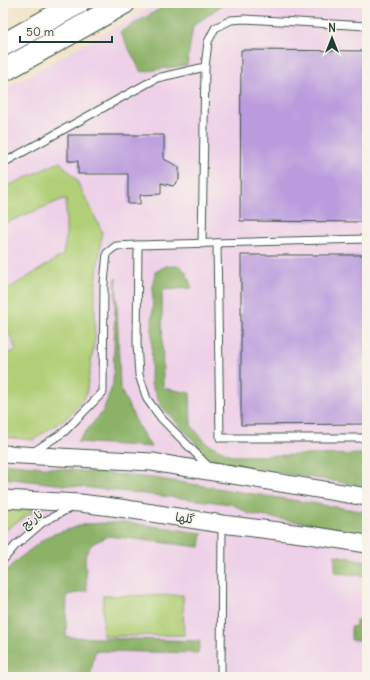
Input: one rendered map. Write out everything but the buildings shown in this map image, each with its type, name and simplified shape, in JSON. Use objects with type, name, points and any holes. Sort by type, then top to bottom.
[{"type":"main road","points":[[3,45],[78,3]]},
{"type":"main road","points":[[3,71],[124,3]]},
{"type":"street","points":[[3,454],[152,462],[367,497]]},
{"type":"street","name":"گلها","points":[[3,499],[80,503],[367,544]]},
{"type":"lane","points":[[202,244],[205,67],[208,42],[215,28],[231,20],[244,19],[367,26]]},
{"type":"lane","points":[[3,163],[157,78],[205,67]]},
{"type":"lane","points":[[27,456],[64,432],[103,392],[104,283],[107,253],[116,246],[367,238]]},
{"type":"lane","points":[[217,243],[220,438],[367,438]]},
{"type":"lane","points":[[138,245],[137,344],[140,375],[147,398],[161,418],[213,472]]},
{"type":"lane","name":"نارنج","points":[[3,560],[15,546],[43,522],[80,503]]},
{"type":"lane","points":[[221,677],[222,524]]},
{"type":"shaded area","points":[[158,3],[367,3],[367,677],[3,677],[3,90]]},
{"type":"green space","points":[[170,3],[248,3],[222,5],[193,26],[187,65],[141,72],[120,32]]},
{"type":"green space","points":[[60,162],[76,179],[102,231],[95,292],[95,338],[86,395],[69,416],[33,440],[3,437],[3,356],[16,350],[3,319],[3,289],[13,286],[63,255],[66,238],[66,198],[3,224],[3,188]]},
{"type":"green space","points":[[166,266],[180,266],[186,272],[192,288],[162,290],[163,388],[190,393],[191,425],[206,443],[233,456],[367,454],[367,486],[239,467],[205,457],[195,442],[162,407],[151,384],[153,282],[155,272]]},
{"type":"green space","points":[[116,278],[120,388],[139,427],[151,447],[77,442],[103,411],[113,384]]},
{"type":"green space","points":[[3,463],[154,478],[367,512],[367,535],[330,527],[249,514],[232,504],[3,478]]},
{"type":"green space","points":[[3,509],[37,509],[3,532]]},
{"type":"green space","points":[[124,522],[202,533],[200,547],[108,536],[92,544],[85,555],[87,591],[67,595],[66,637],[200,641],[198,653],[95,651],[90,677],[3,677],[3,574],[17,560],[48,536],[85,524]]},
{"type":"green space","points":[[335,555],[367,561],[367,576],[335,573]]},
{"type":"green space","points":[[183,595],[184,635],[103,636],[103,596]]},
{"type":"green space","points":[[367,619],[367,640],[351,640],[351,627],[356,626],[356,620]]}]
